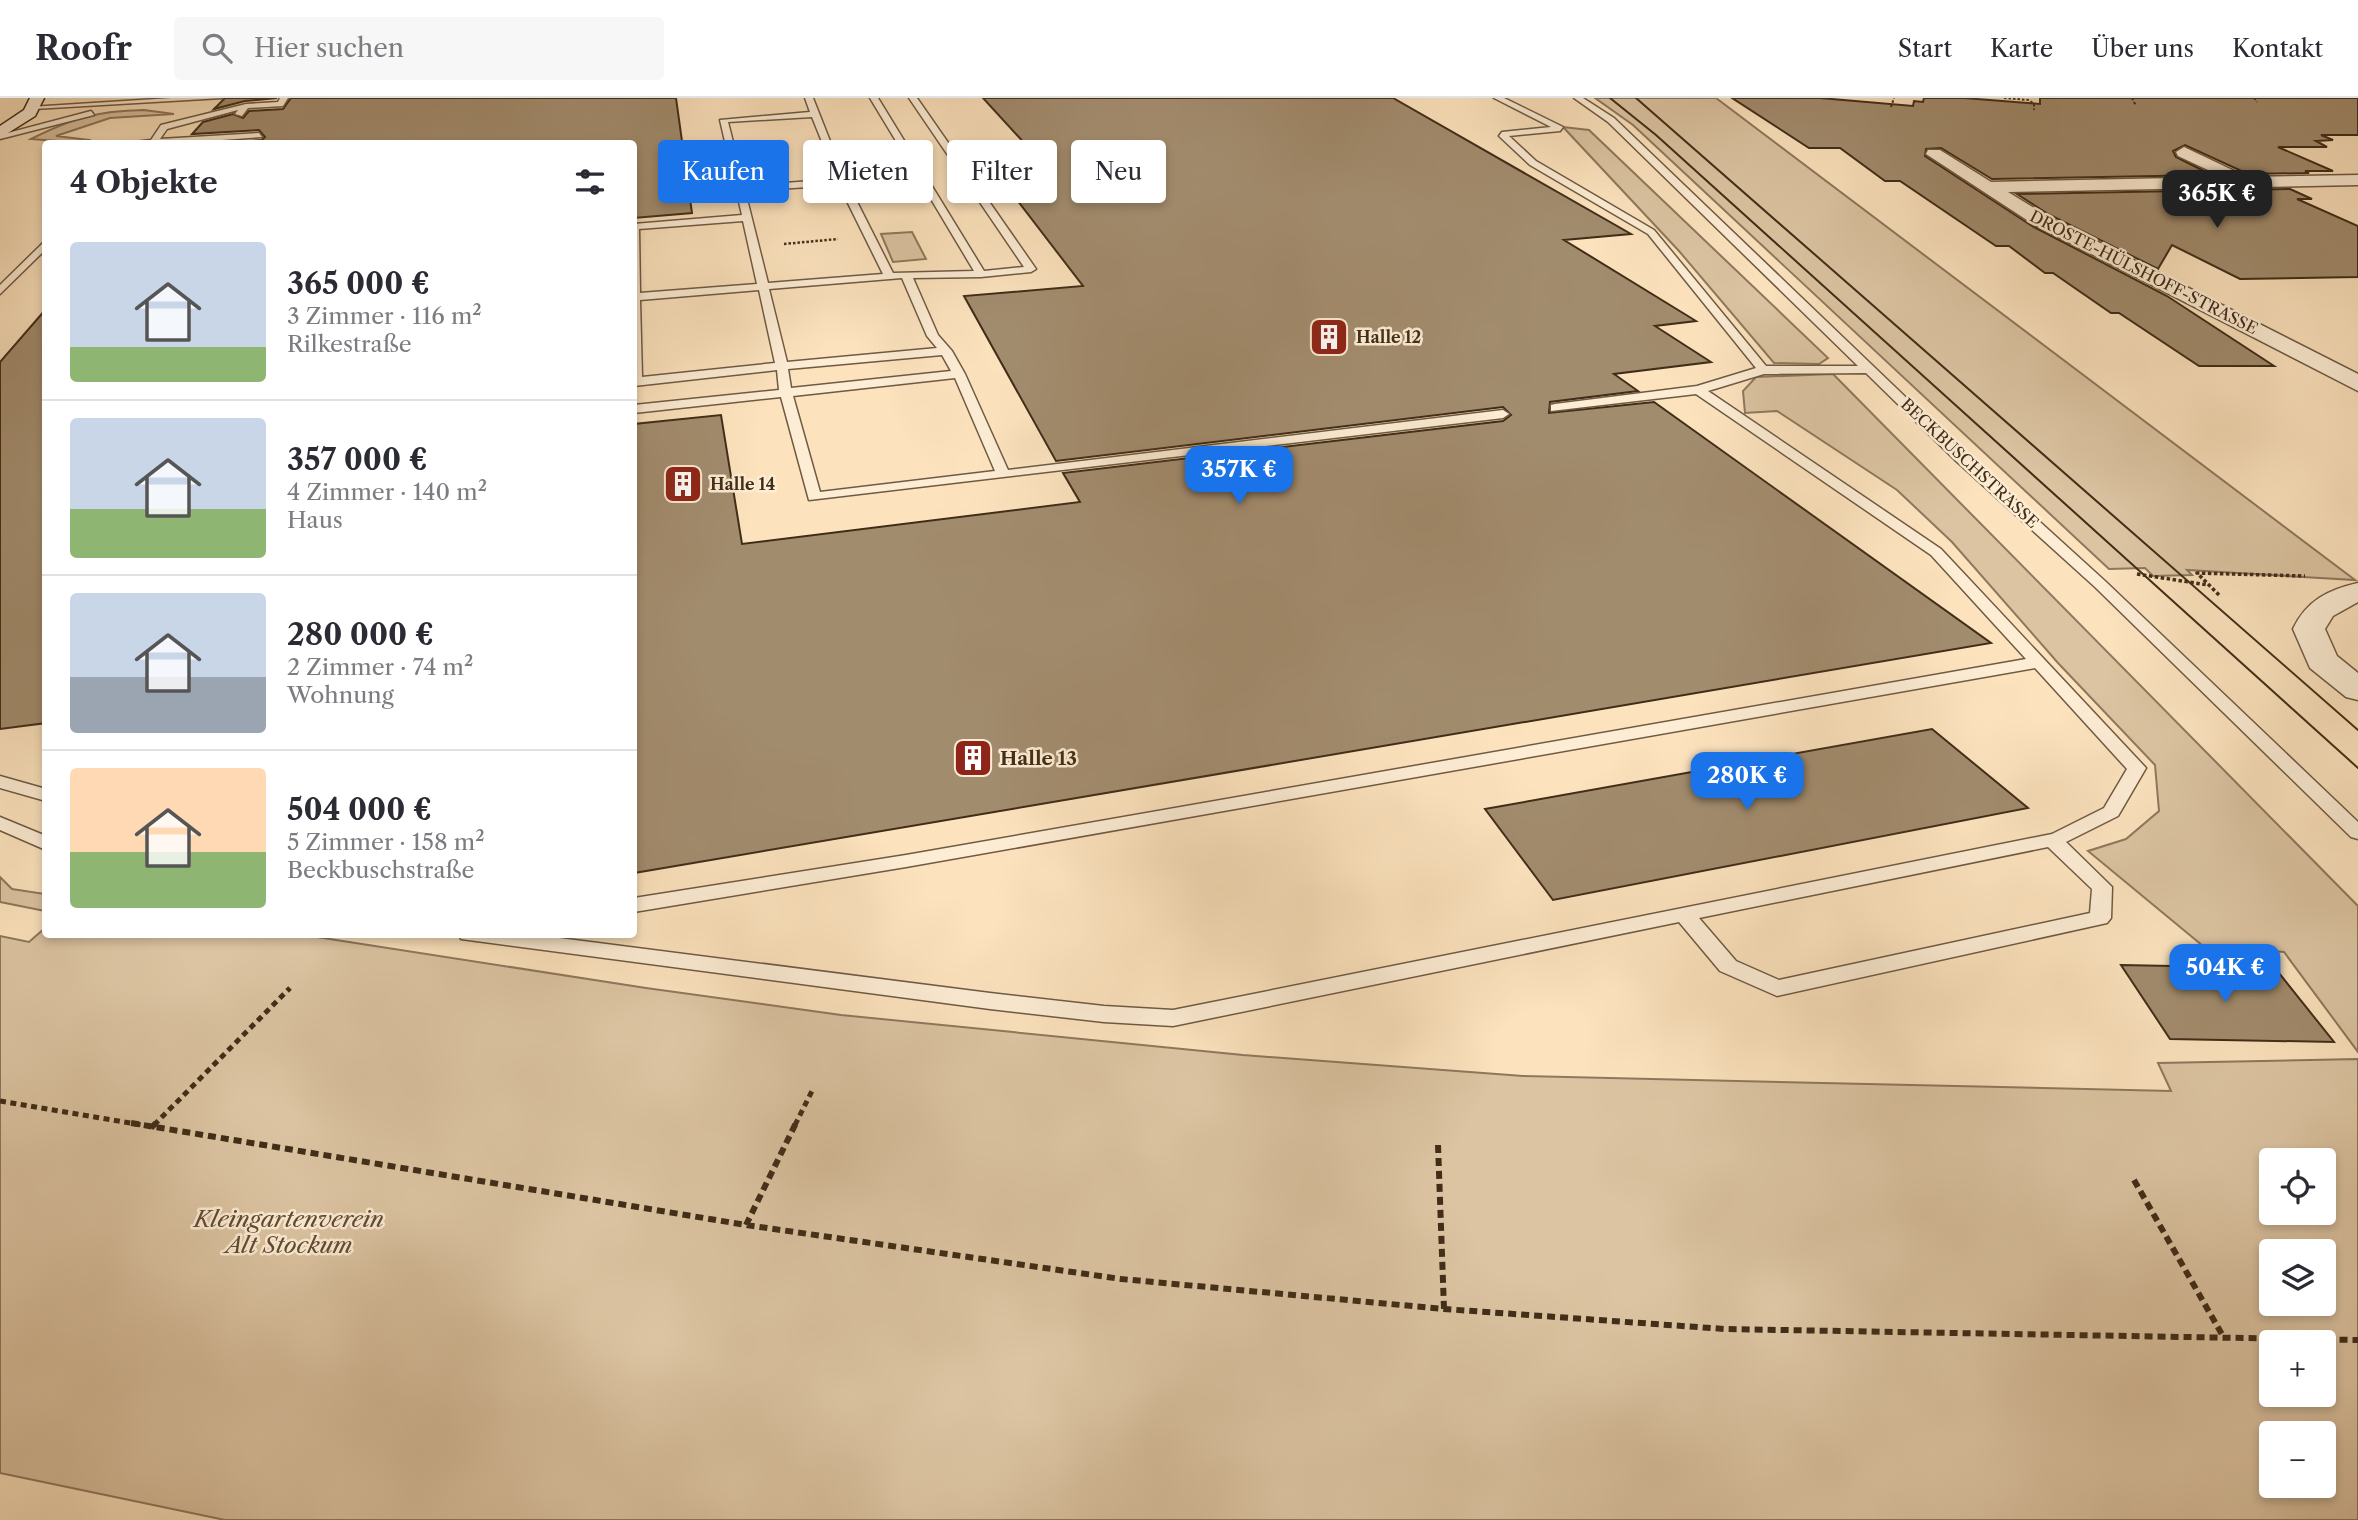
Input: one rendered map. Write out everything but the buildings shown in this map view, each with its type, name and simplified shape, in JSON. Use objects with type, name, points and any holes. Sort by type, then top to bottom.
[{"type":"street","points":[[0,135],[34,106]]},
{"type":"street","points":[[2184,152],[2248,181]]},
{"type":"street","name":"DROSTE-HÜLSHOFF-STRASSE","points":[[1934,154],[2040,220],[2113,260],[2358,384]]},
{"type":"street","points":[[1988,187],[2358,180]]},
{"type":"street","points":[[2315,360],[2358,360]]},
{"type":"street","points":[[2350,594],[2325,605],[2314,616],[2309,629],[2322,661],[2358,690]]},
{"type":"lane","points":[[0,135],[123,108],[210,98],[219,101]]},
{"type":"lane","points":[[188,103],[210,98]]},
{"type":"lane","points":[[155,140],[164,127],[268,98]]},
{"type":"lane","points":[[244,104],[280,104],[284,98]]},
{"type":"lane","points":[[808,98],[824,140]]},
{"type":"lane","points":[[874,98],[900,140]]},
{"type":"lane","points":[[637,297],[889,275],[981,274],[1031,269],[913,98]]},
{"type":"lane","points":[[1498,98],[1560,129],[1502,134],[1533,163],[1651,232],[1763,370]]},
{"type":"lane","name":"BECKBUSCHSTRASSE","points":[[1578,98],[1611,120],[1961,458],[2100,584],[2358,833]]},
{"type":"lane","points":[[34,106],[219,101]]},
{"type":"lane","points":[[174,102],[181,108],[216,113]]},
{"type":"lane","points":[[187,120],[237,117],[244,104]]},
{"type":"lane","points":[[34,106],[123,108]]},
{"type":"lane","points":[[728,140],[724,120],[815,114]]},
{"type":"lane","points":[[193,140],[259,135]]},
{"type":"lane","points":[[933,194],[981,274]]},
{"type":"lane","points":[[742,203],[755,246],[786,393],[814,497],[1503,414]]},
{"type":"lane","points":[[853,203],[867,236],[889,275]]},
{"type":"lane","points":[[637,227],[745,218]]},
{"type":"lane","points":[[0,290],[42,247]]},
{"type":"lane","points":[[906,275],[933,336],[946,351],[959,374],[1003,474]]},
{"type":"lane","points":[[637,382],[946,351]]},
{"type":"lane","points":[[1555,408],[1698,390],[1763,370],[1871,369]]},
{"type":"lane","points":[[637,409],[959,374]]},
{"type":"lane","points":[[500,938],[990,1001],[1104,1014],[1173,1018],[2052,840],[2111,812],[2137,768],[1936,552],[1698,390]]},
{"type":"lane","points":[[637,905],[906,861],[2039,662]]},
{"type":"lane","points":[[0,782],[42,794]]},
{"type":"lane","points":[[0,823],[42,842]]},
{"type":"lane","points":[[1684,914],[1728,967],[1777,988],[2100,918],[2102,887],[2052,840]]},
{"type":"path","points":[[1891,107],[1894,98]]},
{"type":"path","points":[[2004,98],[2029,100],[2034,104],[2034,110]]},
{"type":"path","points":[[2132,98],[2136,106]]},
{"type":"path","points":[[2254,98],[2257,103]]},
{"type":"path","points":[[755,246],[867,236]]},
{"type":"path","points":[[2134,573],[2209,585]]},
{"type":"path","points":[[2219,595],[2197,573],[2315,577],[2350,594]]},
{"type":"path","points":[[151,1129],[290,988]]},
{"type":"path","points":[[746,1225],[813,1089]]},
{"type":"path","points":[[0,1101],[151,1129],[746,1225],[1121,1279],[1444,1309],[1725,1329],[2358,1340]]},
{"type":"path","points":[[1438,1145],[1444,1309]]},
{"type":"path","points":[[2134,1180],[2225,1338]]},
{"type":"green space","points":[[1595,98],[1716,98],[2355,580],[2187,570],[2192,575],[2153,576],[2145,568],[2109,569],[1633,125]]},
{"type":"green space","points":[[144,110],[174,114],[110,118],[56,136],[89,140],[31,139],[85,117]]},
{"type":"green space","points":[[1563,127],[1589,130],[1828,358],[1819,364],[1774,363],[1679,251]]},
{"type":"green space","points":[[912,232],[926,259],[893,262],[881,234]]},
{"type":"green space","points":[[1833,374],[2358,906],[2358,1052],[2284,952],[2203,946],[2088,851],[2126,839],[2159,811],[2155,765],[2058,663],[1952,542],[1897,490],[1777,411],[1745,413],[1743,391],[1756,377]]},
{"type":"green space","points":[[0,877],[12,889],[42,894],[42,910],[0,902]]},
{"type":"green space","name":"Kleingartenverein Alt Stockum","points":[[42,931],[42,938],[323,938],[841,1015],[1243,1055],[1523,1076],[2171,1091],[2158,1063],[2358,1059],[2358,1520],[225,1520],[0,1473],[0,936],[29,942]]},
{"type":"tram line","points":[[1610,98],[1656,135],[2358,768]]},
{"type":"tram line","points":[[1636,98],[2358,730]]},
{"type":"place","name":"Halle 12","points":[[1329,337]]},
{"type":"place","name":"Halle 14","points":[[683,484]]},
{"type":"place","name":"Halle 13","points":[[973,758]]}]
